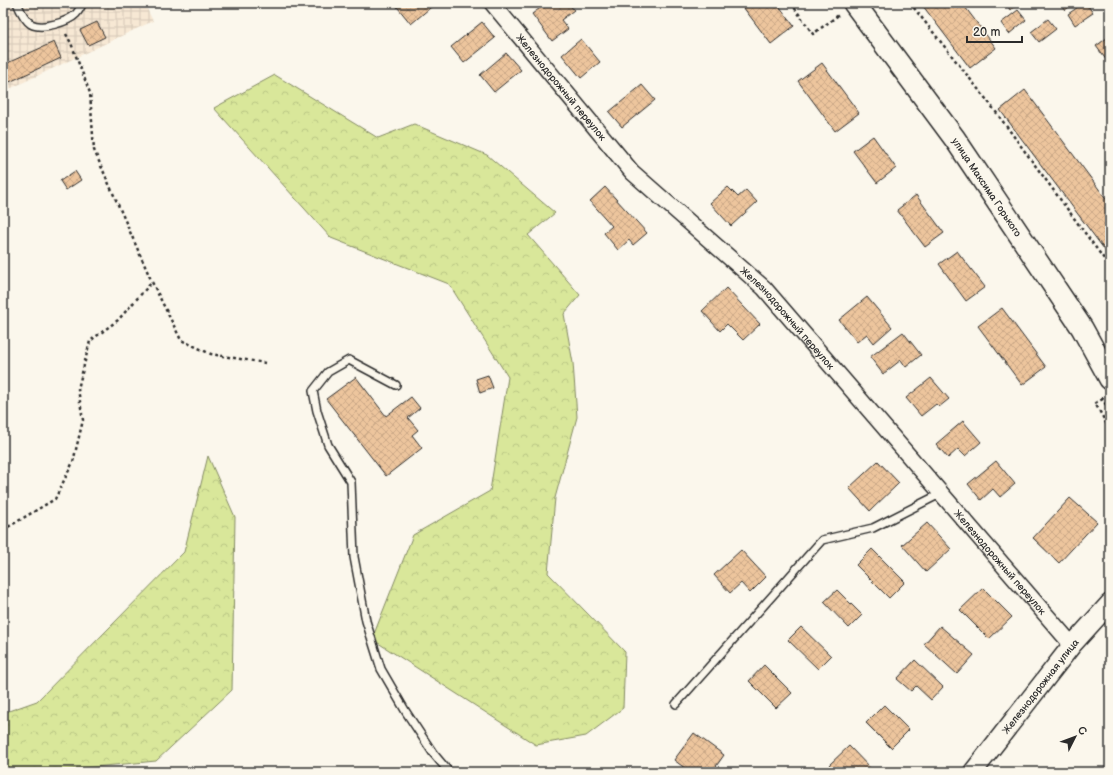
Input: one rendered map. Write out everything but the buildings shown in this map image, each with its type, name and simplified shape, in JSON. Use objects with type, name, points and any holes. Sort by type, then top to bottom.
[{"type":"main road","name":"улица Максима Горького","points":[[848,8],[955,139],[1082,328],[1110,379]]},
{"type":"street","name":"Железнодорожный переулок","points":[[492,3],[632,172],[764,288],[1072,645]]},
{"type":"street","name":"Железнодорожная улица","points":[[973,772],[1072,645],[1110,603]]},
{"type":"lane","points":[[17,3],[20,11],[31,24],[43,26],[60,23],[75,14],[83,3]]},
{"type":"lane","points":[[396,385],[349,360],[328,372],[313,391],[317,411],[328,445],[351,482],[354,557],[366,621],[381,669],[433,753],[449,772]]},
{"type":"lane","points":[[676,704],[822,540],[873,528],[942,493]]},
{"type":"path","points":[[790,3],[813,34],[848,8]]},
{"type":"path","points":[[910,3],[990,104],[1110,267]]},
{"type":"path","points":[[60,23],[71,43],[90,93],[94,150],[152,282],[181,340],[211,354],[265,363]]},
{"type":"path","points":[[3,530],[55,498],[73,462],[83,420],[78,389],[90,341],[118,320],[152,282]]},
{"type":"path","points":[[1103,399],[1095,403],[1110,430]]},
{"type":"shaded area","points":[[3,3],[144,3],[153,21],[3,92]]},
{"type":"green space","points":[[275,75],[378,138],[414,124],[487,155],[555,213],[528,235],[580,295],[564,314],[573,363],[577,417],[555,498],[548,573],[625,652],[623,708],[586,736],[536,745],[372,639],[413,535],[490,491],[508,377],[449,284],[331,238],[214,108]]},
{"type":"green space","points":[[208,456],[235,517],[232,690],[156,761],[42,772],[3,772],[3,713],[37,701],[184,552]]},
{"type":"railway","points":[[1103,772],[1110,767]]}]
